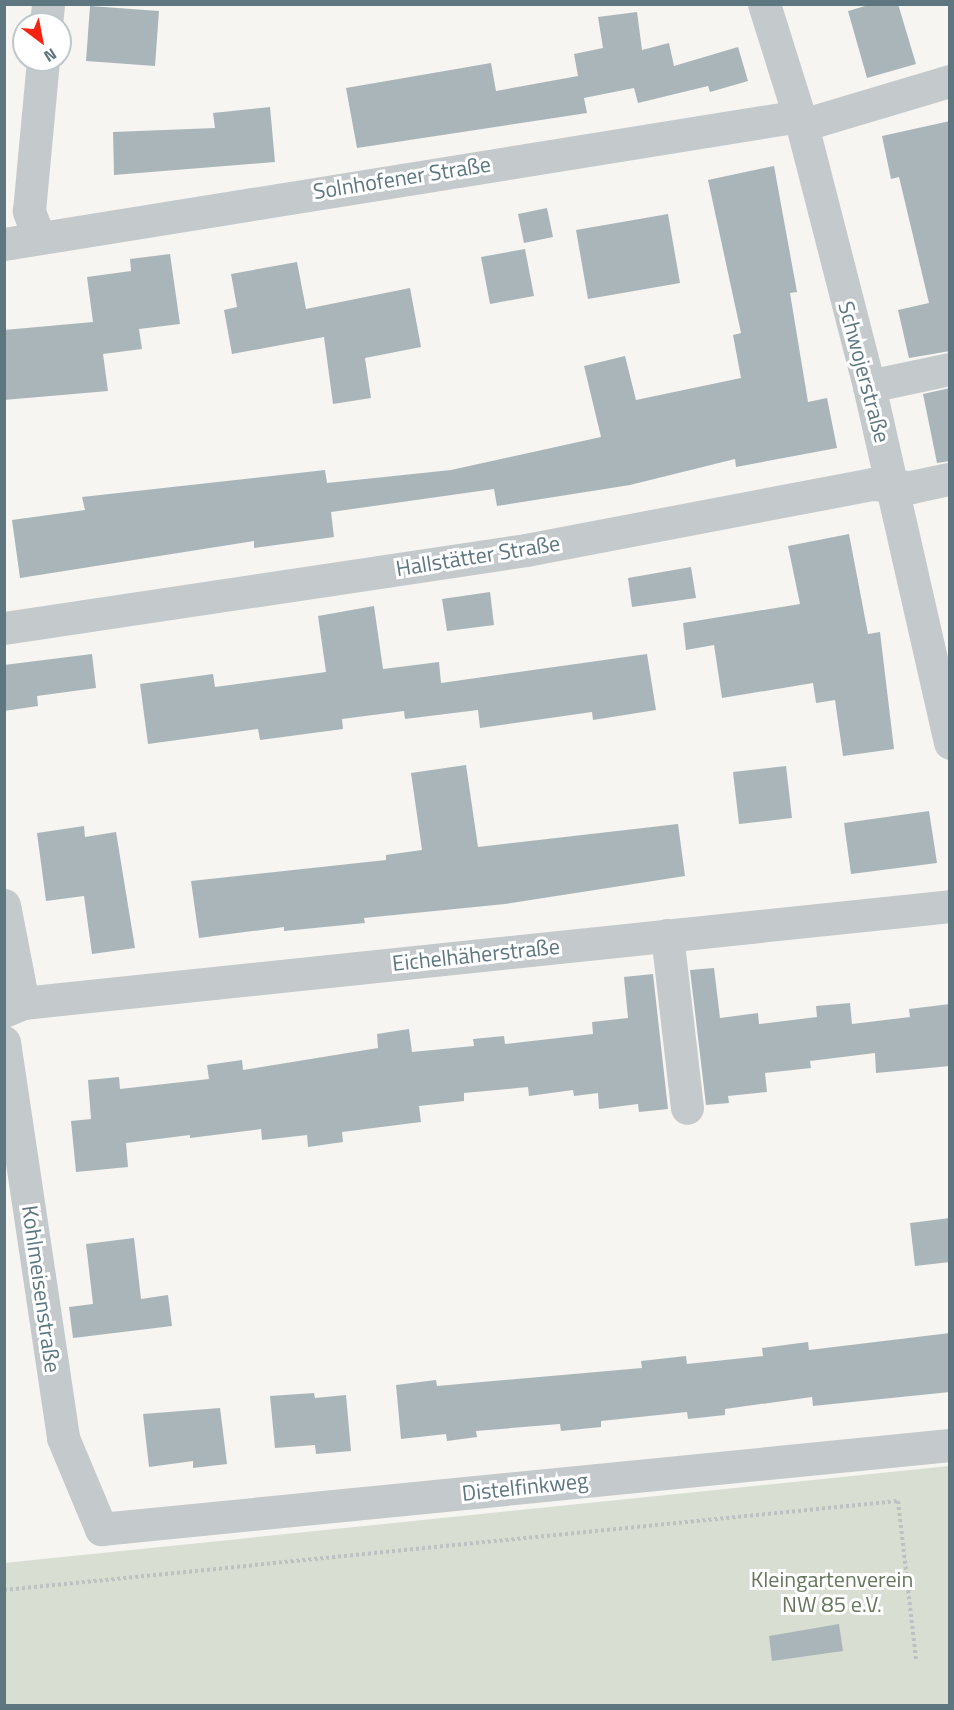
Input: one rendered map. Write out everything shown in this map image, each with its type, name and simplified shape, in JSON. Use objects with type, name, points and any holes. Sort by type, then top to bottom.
[{"type":"street","name":"Schwojerstraße","points":[[764,4],[801,121],[869,386],[950,743]]},
{"type":"street","points":[[38,235],[29,211],[42,72]]},
{"type":"street","name":"Solnhofener Straße","points":[[4,244],[38,235],[801,121],[950,81]]},
{"type":"street","points":[[869,386],[950,369]]},
{"type":"street","name":"Hallstätter Straße","points":[[4,628],[526,550],[873,484],[893,486],[950,479]]},
{"type":"street","points":[[4,905],[14,1007]]},
{"type":"street","name":"Eichelhäherstraße","points":[[14,1007],[950,906]]},
{"type":"street","points":[[667,935],[687,1108]]},
{"type":"street","name":"Kohlmeisenstraße","points":[[4,1042],[63,1438],[101,1529]]},
{"type":"street","name":"Distelfinkweg","points":[[101,1529],[950,1446]]},
{"type":"path","points":[[4,1590],[898,1501],[916,1660]]},
{"type":"green space","name":"Kleingartenverein NW 85 e.V.","points":[[949,1466],[949,1705],[5,1705],[4,1563]]},
{"type":"building","points":[[872,4],[898,4],[916,64],[867,78],[848,11]]},
{"type":"building","points":[[90,6],[159,11],[155,66],[86,61]]},
{"type":"building","points":[[637,12],[642,50],[669,43],[674,66],[738,47],[748,81],[710,92],[708,86],[638,103],[634,88],[584,98],[587,113],[357,148],[346,88],[491,63],[496,91],[578,76],[574,54],[603,48],[598,17]]},
{"type":"building","points":[[270,107],[275,162],[114,175],[113,132],[215,128],[213,113]]},
{"type":"building","points":[[950,121],[950,351],[909,358],[898,310],[929,303],[899,177],[891,179],[882,136]]},
{"type":"building","points":[[774,166],[797,292],[790,293],[808,402],[827,398],[837,448],[736,467],[735,459],[630,485],[497,506],[494,489],[331,512],[334,537],[254,548],[254,541],[20,578],[12,520],[85,510],[82,497],[325,470],[327,483],[451,470],[601,437],[584,366],[625,356],[636,400],[741,378],[733,335],[741,333],[708,180]]},
{"type":"building","points":[[547,208],[553,237],[524,243],[518,214]]},
{"type":"building","points":[[668,214],[680,283],[588,299],[576,230]]},
{"type":"building","points":[[525,249],[534,296],[490,304],[481,257]]},
{"type":"building","points":[[170,254],[180,324],[139,329],[142,349],[103,354],[108,391],[4,400],[4,330],[93,322],[87,277],[131,271],[130,259]]},
{"type":"building","points":[[297,262],[306,309],[410,288],[421,347],[365,358],[371,398],[333,404],[324,337],[232,354],[224,310],[237,307],[231,274]]},
{"type":"building","points":[[950,388],[950,461],[937,463],[923,394]]},
{"type":"building","points":[[849,534],[868,634],[880,632],[894,749],[843,756],[835,700],[816,703],[813,683],[722,698],[714,645],[686,650],[683,623],[800,604],[788,546]]},
{"type":"building","points":[[691,567],[696,598],[632,607],[628,578]]},
{"type":"building","points":[[490,592],[494,625],[447,631],[442,599]]},
{"type":"building","points":[[374,606],[383,669],[439,662],[441,683],[647,654],[656,710],[593,720],[592,712],[480,728],[478,710],[405,719],[404,711],[342,719],[343,729],[260,740],[258,729],[148,744],[140,684],[213,674],[215,687],[326,672],[318,616]]},
{"type":"building","points":[[92,654],[96,688],[37,696],[38,706],[4,711],[4,665]]},
{"type":"building","points":[[466,765],[478,847],[678,824],[685,876],[505,904],[364,918],[365,923],[284,931],[284,927],[199,938],[191,881],[386,860],[386,855],[422,850],[411,773]]},
{"type":"building","points":[[786,766],[792,818],[739,824],[733,772]]},
{"type":"building","points":[[929,811],[937,863],[851,874],[844,823]]},
{"type":"building","points":[[84,826],[85,837],[116,832],[135,948],[92,954],[84,896],[46,901],[37,833]]},
{"type":"building","points":[[714,968],[720,1018],[758,1013],[759,1024],[817,1017],[816,1006],[850,1003],[852,1024],[910,1017],[909,1009],[950,1004],[950,1066],[876,1073],[875,1053],[810,1061],[811,1068],[765,1073],[767,1092],[728,1096],[729,1103],[706,1105],[690,970]]},
{"type":"building","points":[[653,974],[668,1109],[639,1112],[638,1104],[599,1109],[598,1093],[574,1096],[573,1090],[529,1096],[528,1087],[464,1093],[464,1101],[419,1106],[421,1122],[342,1132],[343,1142],[308,1147],[307,1135],[262,1140],[261,1129],[190,1138],[190,1135],[126,1143],[128,1167],[76,1172],[71,1121],[91,1119],[88,1080],[119,1077],[120,1089],[209,1079],[207,1065],[242,1060],[243,1070],[378,1048],[377,1034],[409,1029],[412,1052],[474,1046],[473,1039],[504,1036],[505,1044],[593,1034],[592,1022],[628,1018],[624,977]]},
{"type":"building","points":[[950,1218],[950,1262],[915,1266],[910,1223]]},
{"type":"building","points":[[134,1238],[141,1299],[168,1295],[172,1326],[73,1338],[69,1307],[93,1304],[86,1244]]},
{"type":"building","points":[[950,1333],[950,1392],[813,1406],[812,1397],[725,1409],[725,1415],[688,1419],[687,1412],[601,1421],[601,1427],[561,1431],[560,1424],[476,1431],[477,1437],[447,1441],[446,1434],[401,1439],[396,1385],[436,1380],[437,1386],[642,1368],[641,1361],[686,1356],[687,1364],[763,1356],[762,1348],[808,1342],[809,1350]]},
{"type":"building","points":[[314,1393],[315,1398],[346,1395],[351,1451],[316,1454],[315,1445],[275,1448],[270,1396]]},
{"type":"building","points":[[220,1408],[227,1464],[193,1468],[193,1461],[149,1467],[143,1414]]},
{"type":"building","points":[[839,1624],[843,1651],[772,1661],[769,1636]]}]
